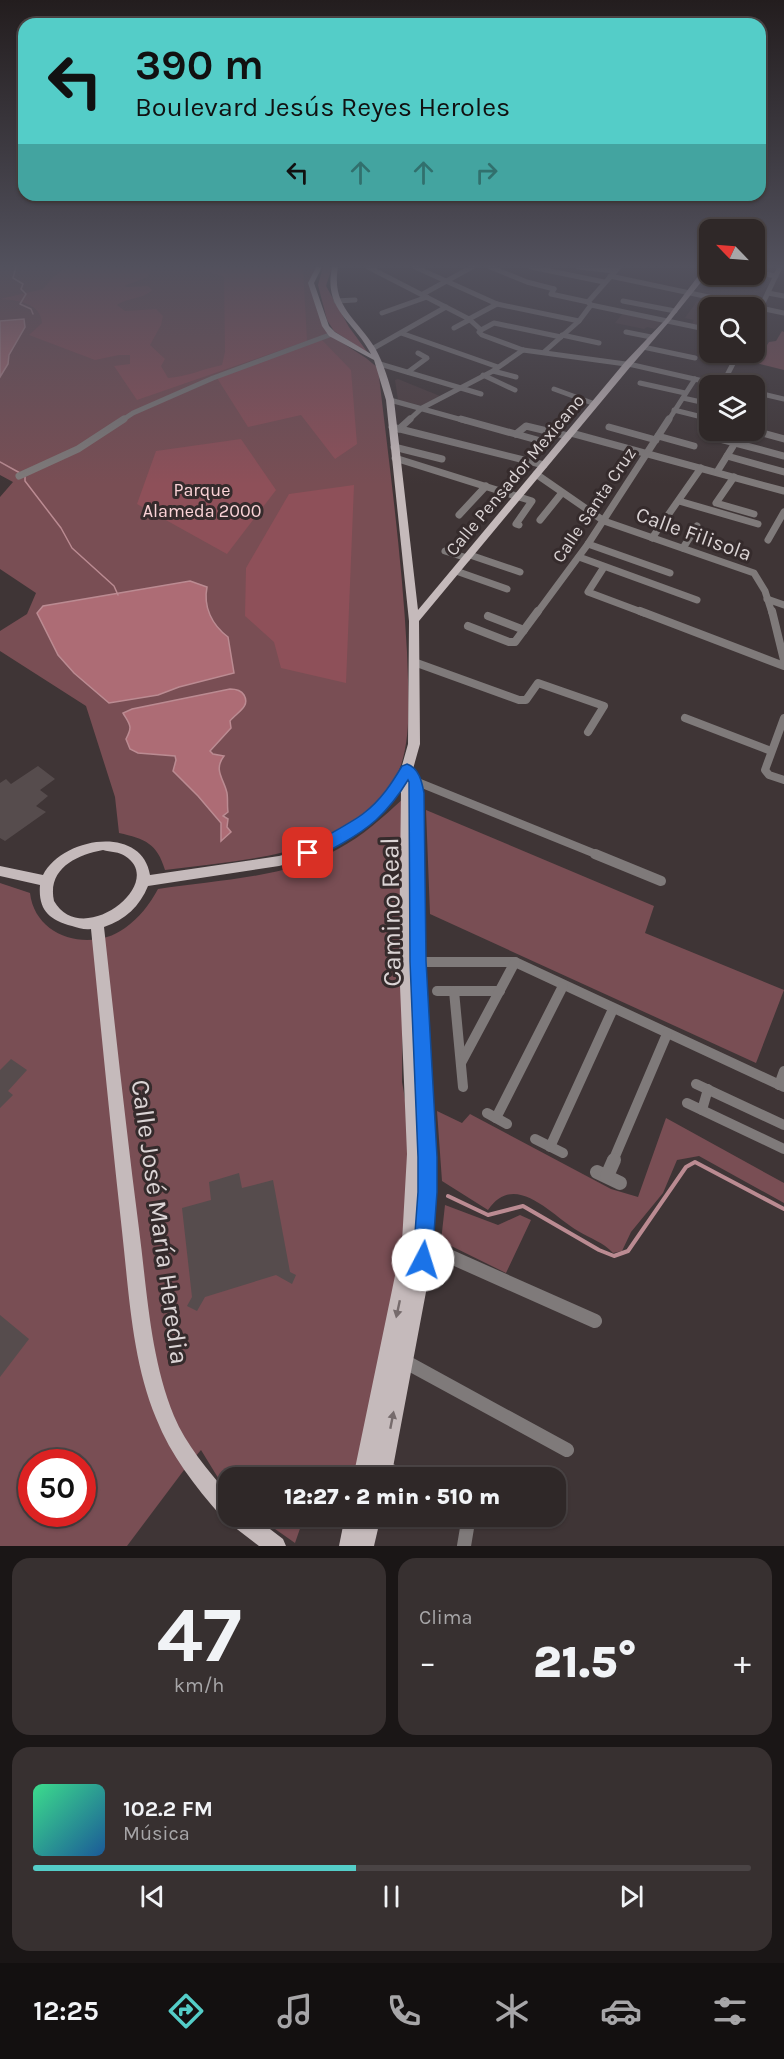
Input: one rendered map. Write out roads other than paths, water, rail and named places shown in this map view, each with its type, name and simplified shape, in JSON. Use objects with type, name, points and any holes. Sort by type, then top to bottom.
[{"type":"main road","points":[[341,339],[372,358],[376,357]]},
{"type":"main road","points":[[144,881],[279,861],[308,853],[331,843],[369,818],[409,777],[414,744],[414,621],[394,452],[395,428],[390,400],[376,357],[362,339]]},
{"type":"main road","name":"Calle Pensador Mexicano","points":[[414,621],[649,339]]},
{"type":"main road","name":"Camino Real","points":[[383,1467],[404,1360],[410,1286],[415,1154],[409,777]]},
{"type":"main road","points":[[103,845],[115,846],[134,855],[141,862],[144,881],[136,899],[129,907],[97,922],[72,922],[56,914],[46,899],[47,881],[57,865],[72,853],[103,845]]},
{"type":"main road","points":[[0,871],[47,881]]},
{"type":"main road","name":"Calle José María Heredia","points":[[97,922],[119,1131],[149,1362],[164,1415],[173,1435],[196,1471],[218,1497]]},
{"type":"main road","name":"Camino Real","points":[[366,1467],[410,1286],[424,1245],[427,1157],[412,962]]},
{"type":"main road","points":[[251,1527],[276,1546]]},
{"type":"main road","points":[[349,1546],[353,1527]]},
{"type":"main road","points":[[364,1546],[368,1527]]},
{"type":"street","points":[[19,476],[78,449],[133,413],[213,378],[318,339]]},
{"type":"street","points":[[395,339],[376,357],[408,372],[481,394]]},
{"type":"street","points":[[417,339],[516,377]]},
{"type":"street","points":[[494,339],[524,350],[628,364],[699,380]]},
{"type":"street","points":[[544,352],[558,339]]},
{"type":"street","points":[[578,339],[599,343]]},
{"type":"street","points":[[643,347],[695,358]]},
{"type":"street","points":[[395,428],[422,408],[496,369],[524,350]]},
{"type":"street","points":[[408,372],[427,358],[418,352]]},
{"type":"street","points":[[428,378],[434,372]]},
{"type":"street","points":[[483,375],[515,390]]},
{"type":"street","name":"Calle Santa Cruz","points":[[468,626],[513,643],[604,521],[695,379]]},
{"type":"street","points":[[640,383],[699,400]]},
{"type":"street","points":[[554,389],[595,404]]},
{"type":"street","points":[[765,395],[784,399]]},
{"type":"street","points":[[390,400],[548,443]]},
{"type":"street","points":[[674,410],[699,416]]},
{"type":"street","points":[[516,434],[526,426],[570,435],[784,491]]},
{"type":"street","points":[[609,427],[694,446]]},
{"type":"street","points":[[395,428],[544,465]]},
{"type":"street","points":[[765,434],[784,439]]},
{"type":"street","points":[[728,441],[784,456]]},
{"type":"street","points":[[717,472],[735,443]]},
{"type":"street","points":[[394,452],[442,459]]},
{"type":"street","points":[[394,452],[532,501],[518,524]]},
{"type":"street","points":[[727,456],[784,471]]},
{"type":"street","points":[[652,538],[700,468]]},
{"type":"street","name":"Calle Filisola","points":[[536,474],[561,494],[604,521],[754,573],[760,580],[781,638],[784,660]]},
{"type":"street","points":[[734,477],[716,502],[754,514]]},
{"type":"street","points":[[459,515],[486,486]]},
{"type":"street","points":[[540,520],[561,494]]},
{"type":"street","points":[[679,501],[758,524]]},
{"type":"street","points":[[768,540],[784,512]]},
{"type":"street","points":[[683,548],[697,526]]},
{"type":"street","points":[[588,544],[670,573]]},
{"type":"street","points":[[445,551],[520,572]]},
{"type":"street","points":[[579,557],[697,600]]},
{"type":"street","points":[[604,567],[588,592],[784,666]]},
{"type":"street","points":[[456,571],[507,589]]},
{"type":"street","points":[[767,599],[784,605]]},
{"type":"street","points":[[488,616],[524,630]]},
{"type":"street","points":[[414,662],[519,700],[526,700],[538,683],[604,706],[588,732]]},
{"type":"street","points":[[685,718],[771,751]]},
{"type":"street","points":[[784,718],[765,772],[784,780]]},
{"type":"street","points":[[409,777],[661,881]]},
{"type":"street","points":[[412,962],[515,962],[782,1086],[784,1071]]},
{"type":"street","points":[[461,1064],[515,962]]},
{"type":"street","points":[[496,1118],[563,986]]},
{"type":"street","points":[[437,991],[500,991]]},
{"type":"street","points":[[454,991],[464,1087]]},
{"type":"street","points":[[550,1147],[613,1009]]},
{"type":"street","points":[[620,1183],[602,1174],[667,1034]]},
{"type":"street","points":[[696,1084],[784,1125]]},
{"type":"street","points":[[702,1110],[708,1089]]},
{"type":"street","points":[[687,1103],[784,1149]]},
{"type":"street","points":[[535,1139],[563,1153]]},
{"type":"street","points":[[424,1245],[595,1321]]},
{"type":"street","points":[[404,1360],[567,1450]]},
{"type":"street","points":[[464,1546],[467,1527]]},
{"type":"waterway","points":[[0,462],[20,473]]},
{"type":"waterway","points":[[25,477],[25,481],[61,528],[72,548],[114,586],[118,595]]},
{"type":"waterway","points":[[448,1196],[488,1215],[523,1206],[599,1250],[614,1256],[628,1251],[686,1167],[695,1162],[784,1209]]},
{"type":"park label","name":"Parque Alameda 2000","points":[[202,500]]}]
